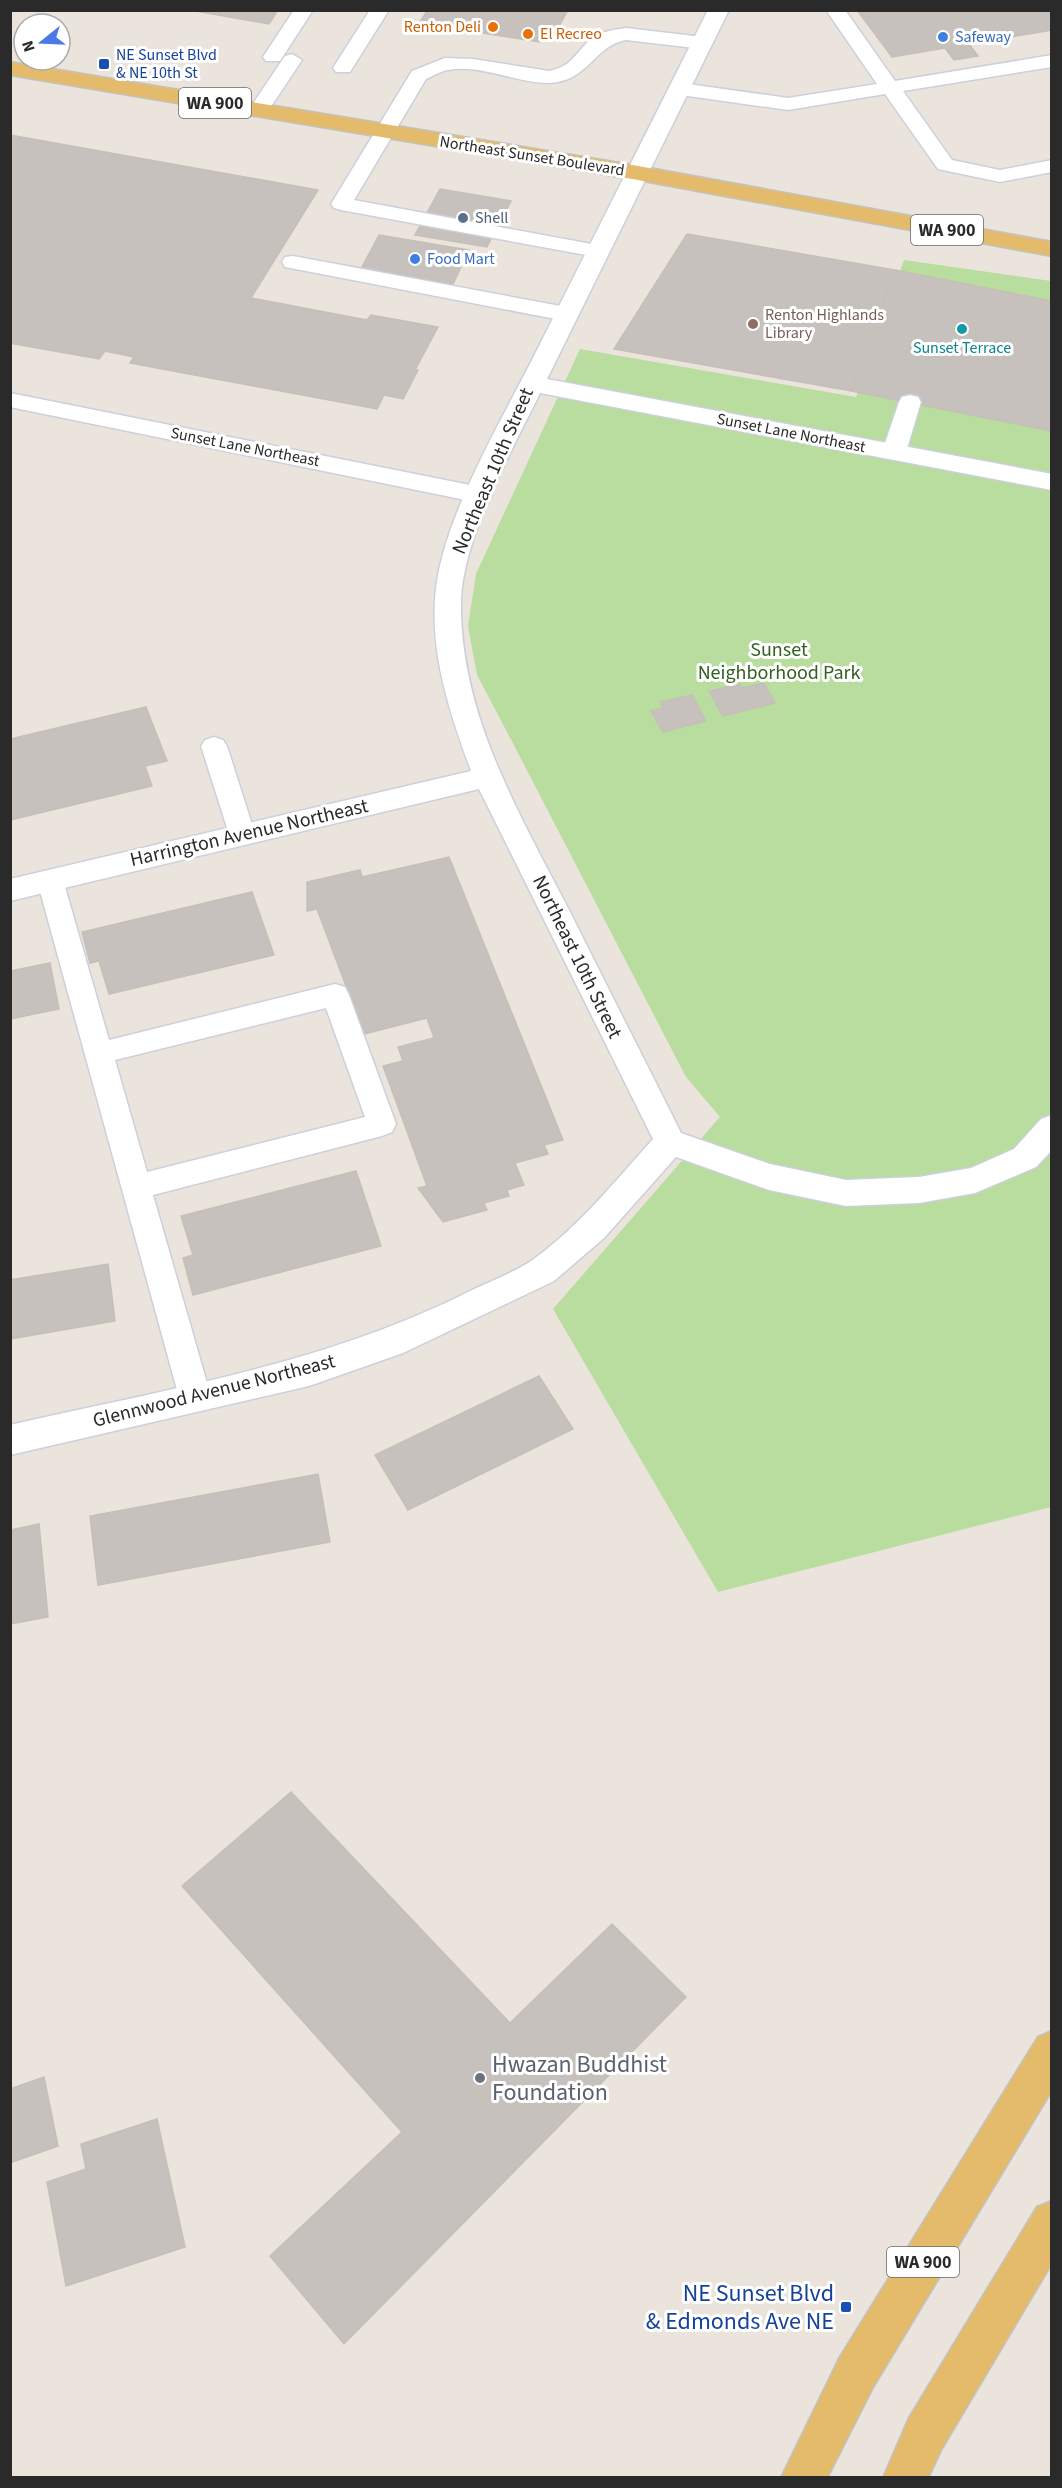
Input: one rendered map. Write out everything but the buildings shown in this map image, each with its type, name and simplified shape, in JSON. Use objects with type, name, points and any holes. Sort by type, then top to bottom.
[{"type":"main road","name":"Northeast Sunset Boulevard","points":[[10,68],[638,173],[1052,249]]},
{"type":"main road","name":"WA 900","points":[[803,2478],[856,2373],[1052,2051]]},
{"type":"main road","points":[[905,2478],[925,2434],[1052,2222]]},
{"type":"street","name":"Northeast 10th Street","points":[[670,1142],[487,777],[463,711],[450,644],[448,599],[455,555],[490,468],[719,10]]},
{"type":"street","name":"Sunset Lane Northeast","points":[[530,384],[1052,482]]},
{"type":"street","name":"Harrington Avenue Northeast","points":[[10,890],[487,777]]},
{"type":"street","points":[[670,1142],[769,1177],[846,1193],[919,1190],[975,1180],[1025,1158],[1052,1128]]},
{"type":"street","name":"Glennwood Avenue Northeast","points":[[10,1440],[309,1371],[391,1343],[467,1309],[542,1271],[592,1228],[670,1142]]},
{"type":"lane","points":[[258,111],[304,10]]},
{"type":"lane","points":[[343,68],[380,10]]},
{"type":"lane","points":[[835,10],[945,165],[1000,176],[1052,166]]},
{"type":"lane","points":[[597,251],[341,204],[419,75],[445,64],[473,65],[549,77],[566,73],[582,63],[597,44],[609,37],[626,34],[703,43]]},
{"type":"lane","points":[[681,89],[788,104],[1052,61]]},
{"type":"lane","points":[[293,262],[566,315]]},
{"type":"lane","name":"Sunset Lane Northeast","points":[[10,400],[480,495]]},
{"type":"lane","points":[[894,452],[910,402]]},
{"type":"lane","points":[[214,746],[242,834]]},
{"type":"lane","points":[[50,880],[195,1397]]},
{"type":"lane","points":[[99,1053],[335,995],[382,1124],[136,1187]]},
{"type":"green space","name":"Sunset Neighborhood Park","points":[[904,260],[1051,281],[1051,1507],[718,1592],[553,1309],[720,1117],[686,1077],[477,675],[468,626],[476,574],[580,349],[856,397]]},
{"type":"place","name":"Renton Deli","points":[[493,27]]},
{"type":"place","name":"El Recreo","points":[[528,34]]},
{"type":"place","name":"Safeway","points":[[943,37]]},
{"type":"place","name":"NE Sunset Blvd & NE 10th St","points":[[104,64]]},
{"type":"place","name":"Shell","points":[[463,218]]},
{"type":"place","name":"Food Mart","points":[[415,259]]},
{"type":"place","name":"Renton Highlands Library","points":[[753,324]]},
{"type":"place","name":"Sunset Terrace","points":[[962,329]]},
{"type":"place","name":"Hwazan Buddhist Foundation","points":[[480,2078]]},
{"type":"place","name":"NE Sunset Blvd & Edmonds Ave NE","points":[[846,2307]]}]
